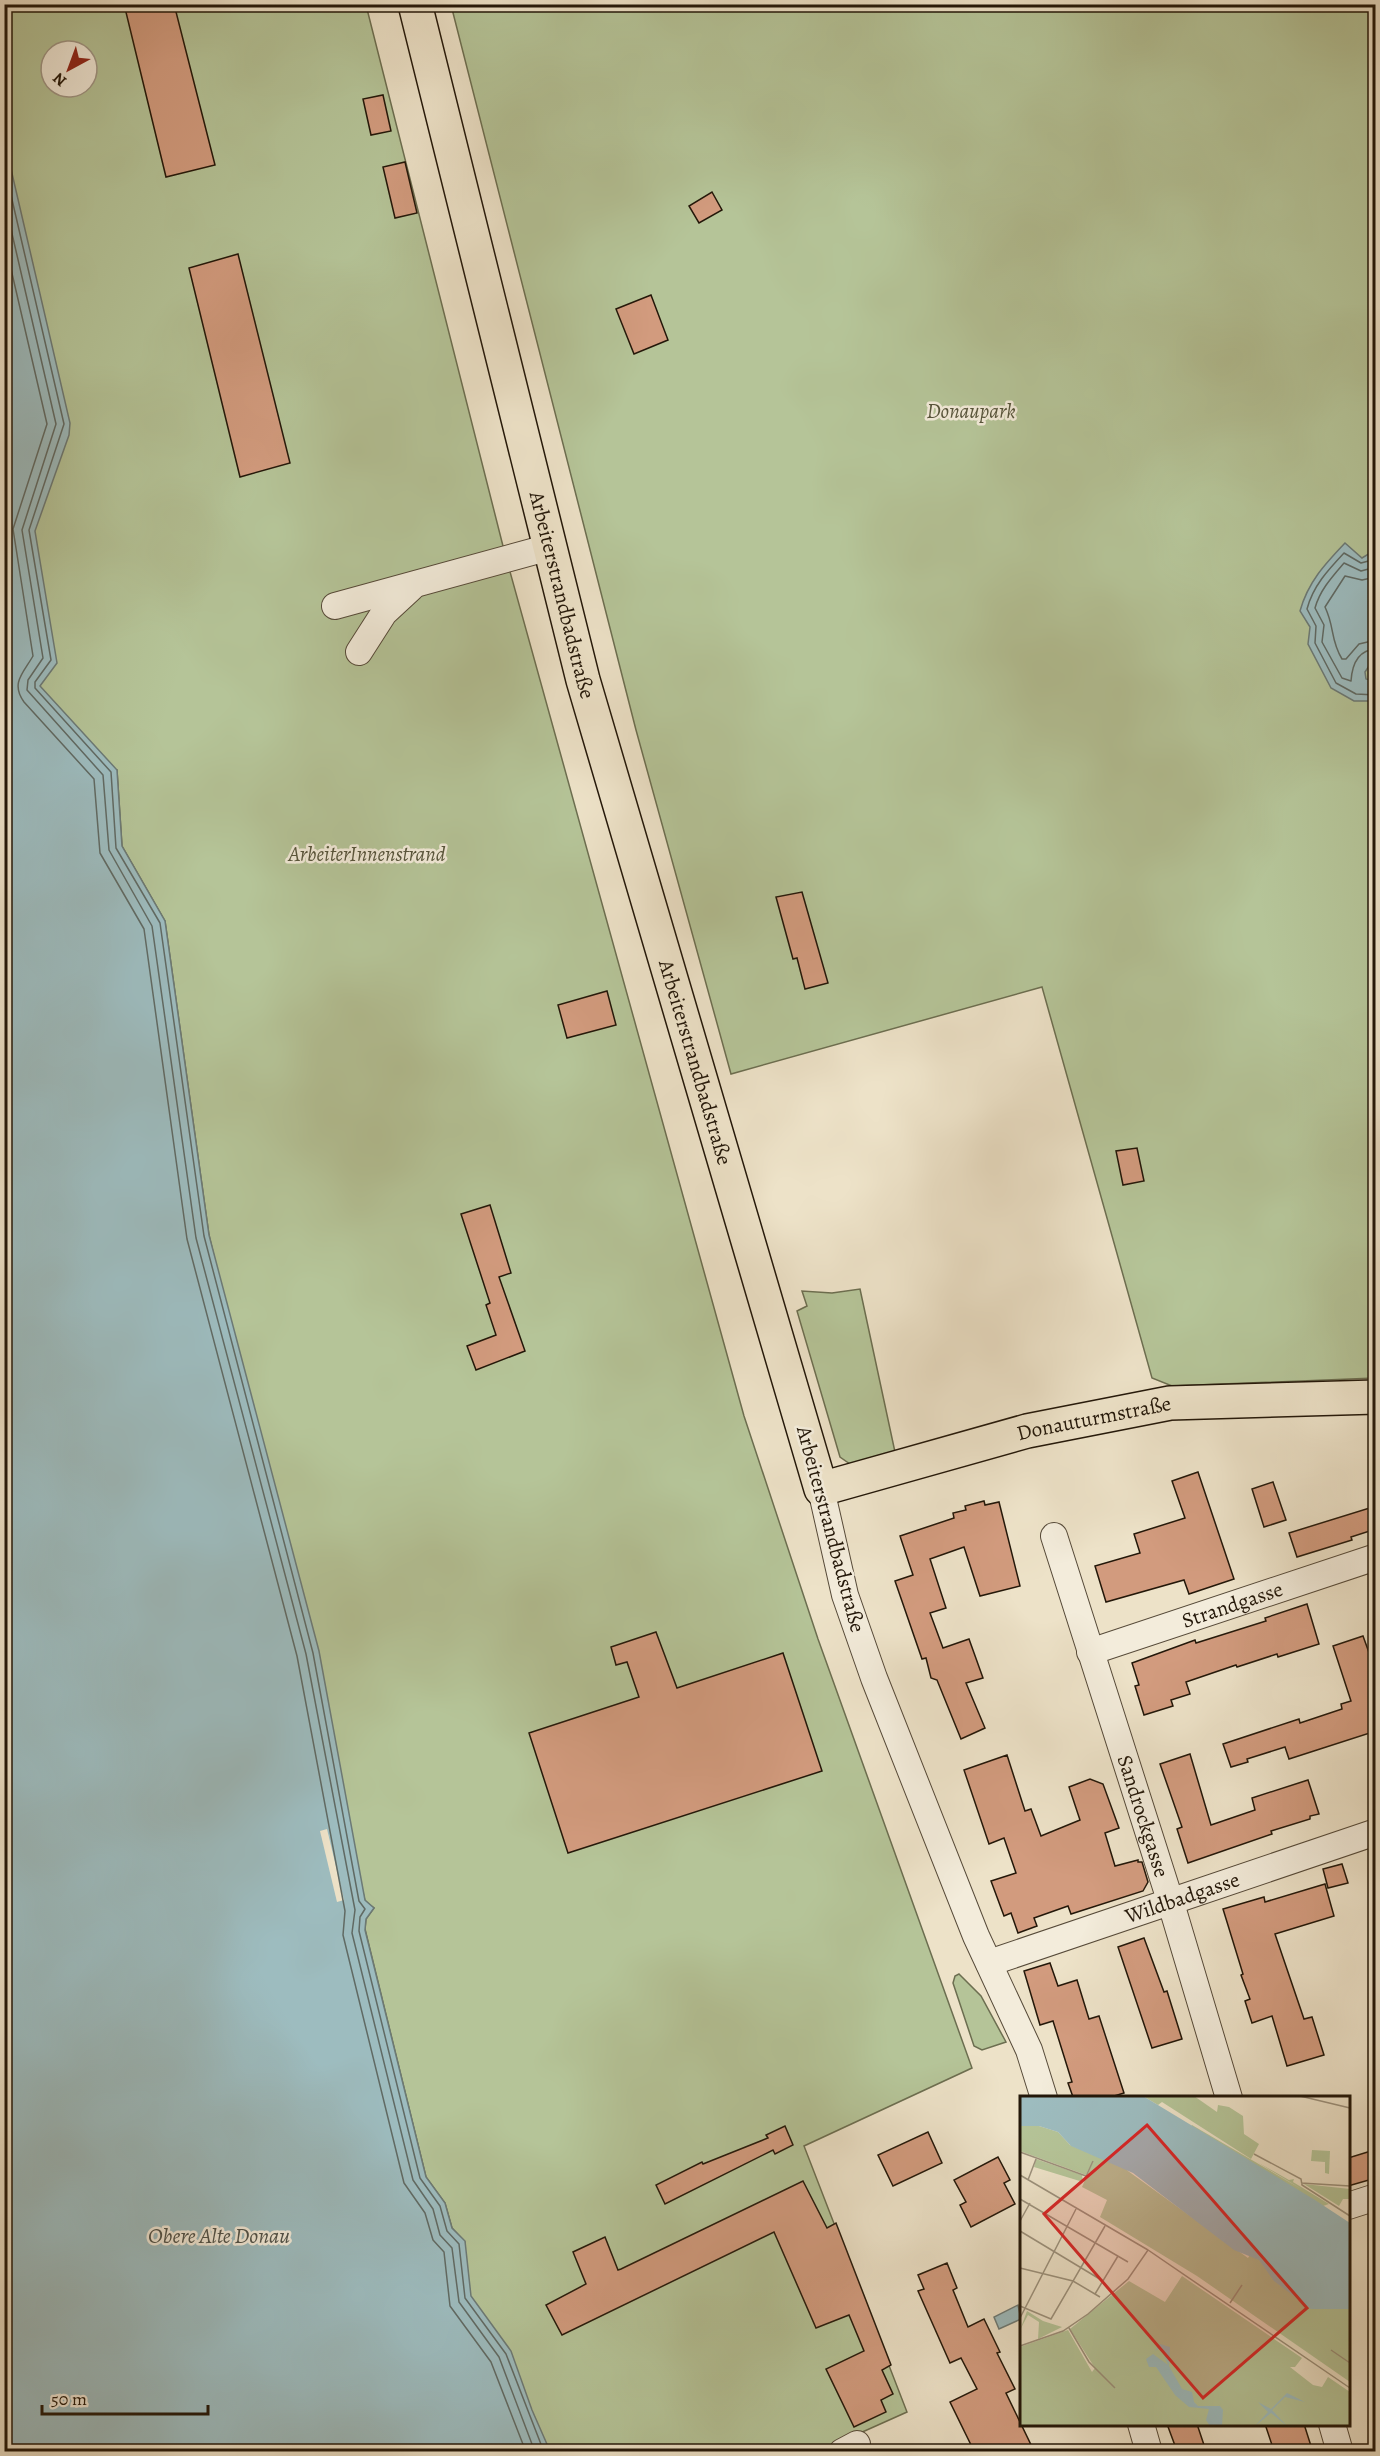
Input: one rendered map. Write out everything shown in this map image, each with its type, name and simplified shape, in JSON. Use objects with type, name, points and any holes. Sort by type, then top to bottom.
[{"type":"main road","name":"Arbeiterstrandbadstraße","points":[[415,4],[583,680],[821,1489]]},
{"type":"main road","name":"Donauturmstraße","points":[[821,1489],[1027,1431],[1170,1403],[1376,1397]]},
{"type":"street","points":[[335,606],[550,548]]},
{"type":"street","points":[[359,651],[384,613],[414,586]]},
{"type":"street","name":"Arbeiterstrandbadstraße","points":[[821,1489],[848,1604],[883,1699],[989,1963],[1029,2050],[1044,2096]]},
{"type":"street","name":"Sandrockgasse","points":[[1054,1536],[1170,1900],[1229,2096]]},
{"type":"street","name":"Strandgasse","points":[[1090,1652],[1374,1563]]},
{"type":"street","name":"Wildbadgasse","points":[[989,1963],[1376,1832]]},
{"type":"street","points":[[1350,2205],[1376,2197]]},
{"type":"street","points":[[1142,2426],[1149,2451]]},
{"type":"street","points":[[1333,2426],[1340,2451]]},
{"type":"green space","name":"ArbeiterInnenstrand","points":[[5,5],[366,5],[504,550],[744,1416],[818,1639],[972,2068],[804,2146],[907,2412],[820,2451],[344,2451],[465,2242],[452,2228],[445,2203],[426,2177],[365,1929],[366,1919],[374,1908],[365,1901],[209,1235],[165,921],[122,846],[117,770],[5,771]]},
{"type":"green space","name":"Donaupark","points":[[451,5],[1375,5],[1375,1378],[1172,1386],[1152,1378],[1042,987],[731,1074],[636,730]]},
{"type":"green space","points":[[860,1289],[895,1452],[850,1464],[840,1457],[797,1311],[807,1306],[802,1291],[832,1293]]},
{"type":"green space","points":[[959,1974],[981,1996],[1006,2042],[982,2050],[974,2046],[953,1983],[955,1976]]},
{"type":"water","name":"Obere Alte Donau","points":[[4,139],[70,423],[69,435],[35,531],[57,663],[40,686],[117,770],[122,846],[165,921],[209,1235],[319,1651],[365,1900],[374,1908],[366,1919],[365,1930],[426,2177],[445,2203],[452,2228],[465,2241],[471,2296],[511,2351],[532,2410],[550,2451],[5,2451]]},
{"type":"water","points":[[1345,543],[1362,558],[1375,550],[1375,662],[1371,663],[1365,672],[1366,679],[1375,681],[1375,701],[1354,701],[1331,688],[1308,644],[1310,627],[1300,611],[1312,582]]},
{"type":"water","points":[[1018,2305],[1020,2319],[999,2329],[994,2317]]},
{"type":"pier","points":[[327,1829],[344,1900],[337,1902],[320,1831]]},
{"type":"building","points":[[124,4],[174,4],[215,165],[166,177]]},
{"type":"building","points":[[383,95],[391,131],[371,135],[363,99]]},
{"type":"building","points":[[405,162],[417,213],[395,218],[383,167]]},
{"type":"building","points":[[712,192],[722,210],[699,223],[689,206]]},
{"type":"building","points":[[238,254],[290,463],[240,477],[189,268]]},
{"type":"building","points":[[651,295],[668,340],[634,354],[616,309]]},
{"type":"building","points":[[802,892],[828,983],[805,989],[797,958],[793,959],[776,897]]},
{"type":"building","points":[[607,991],[616,1025],[567,1038],[558,1005]]},
{"type":"building","points":[[1137,1148],[1144,1181],[1123,1185],[1116,1151]]},
{"type":"building","points":[[490,1205],[511,1273],[499,1277],[525,1351],[476,1370],[467,1346],[496,1335],[486,1305],[490,1303],[461,1214]]},
{"type":"building","points":[[1198,1472],[1234,1579],[1189,1594],[1184,1580],[1106,1602],[1095,1566],[1140,1553],[1134,1534],[1185,1518],[1172,1481]]},
{"type":"building","points":[[1273,1482],[1286,1520],[1264,1527],[1252,1489]]},
{"type":"building","points":[[984,1501],[985,1505],[999,1502],[1020,1586],[980,1596],[964,1547],[930,1559],[946,1608],[930,1613],[943,1648],[969,1639],[983,1678],[966,1683],[985,1728],[961,1739],[937,1680],[931,1678],[926,1658],[922,1659],[895,1581],[913,1575],[900,1536],[954,1518],[953,1513],[966,1510],[965,1506]]},
{"type":"building","points":[[1376,1506],[1376,1529],[1351,1537],[1352,1540],[1297,1557],[1289,1533]]},
{"type":"building","points":[[1307,1604],[1319,1644],[1278,1657],[1277,1654],[1237,1667],[1236,1665],[1186,1682],[1190,1694],[1171,1700],[1173,1706],[1144,1715],[1135,1686],[1139,1685],[1132,1663],[1195,1640],[1196,1643],[1266,1621],[1265,1618]]},
{"type":"building","points":[[656,1632],[677,1688],[783,1653],[822,1771],[568,1853],[529,1733],[639,1697],[627,1662],[616,1665],[611,1647]]},
{"type":"building","points":[[1363,1636],[1376,1672],[1376,1731],[1289,1759],[1285,1747],[1247,1759],[1248,1762],[1231,1767],[1223,1744],[1299,1719],[1300,1723],[1342,1709],[1341,1704],[1351,1701],[1333,1646]]},
{"type":"building","points":[[1190,1754],[1211,1825],[1255,1810],[1252,1798],[1308,1780],[1319,1814],[1271,1831],[1272,1834],[1188,1863],[1177,1829],[1182,1827],[1160,1764]]},
{"type":"building","points":[[1007,1755],[1025,1811],[1031,1809],[1041,1836],[1080,1820],[1069,1787],[1090,1779],[1103,1784],[1119,1828],[1105,1833],[1115,1866],[1138,1860],[1142,1862],[1148,1882],[1143,1891],[1071,1914],[1068,1906],[1034,1918],[1037,1926],[1018,1933],[1011,1913],[1004,1916],[991,1881],[1016,1873],[1004,1838],[989,1844],[964,1770]]},
{"type":"building","points":[[1342,1864],[1348,1883],[1328,1888],[1323,1869]]},
{"type":"building","points":[[1325,1884],[1334,1916],[1275,1934],[1304,2019],[1312,2017],[1324,2055],[1287,2066],[1272,2016],[1252,2023],[1245,2001],[1250,1999],[1223,1909],[1264,1897],[1265,1902]]},
{"type":"building","points":[[1144,1938],[1164,1992],[1167,1991],[1182,2039],[1152,2048],[1118,1947]]},
{"type":"building","points":[[1050,1963],[1058,1986],[1077,1980],[1089,2019],[1099,2016],[1124,2093],[1114,2096],[1073,2096],[1068,2083],[1072,2082],[1053,2021],[1040,2025],[1024,1971]]},
{"type":"building","points":[[785,2126],[793,2145],[775,2154],[773,2150],[665,2204],[656,2185],[702,2162],[703,2164],[768,2138],[766,2135]]},
{"type":"building","points":[[928,2132],[942,2163],[893,2186],[878,2155]]},
{"type":"building","points":[[1371,2151],[1376,2178],[1350,2185],[1350,2157]]},
{"type":"building","points":[[998,2157],[1010,2180],[1004,2183],[1015,2204],[971,2227],[960,2205],[966,2202],[954,2180]]},
{"type":"building","points":[[803,2181],[827,2228],[836,2223],[891,2365],[882,2370],[893,2394],[881,2400],[886,2412],[854,2427],[826,2369],[864,2351],[849,2315],[816,2328],[774,2232],[562,2335],[546,2305],[586,2284],[573,2252],[605,2237],[618,2270]]},
{"type":"building","points":[[947,2263],[957,2288],[953,2290],[968,2327],[984,2319],[1000,2352],[997,2353],[1015,2389],[1006,2393],[1034,2451],[974,2451],[950,2402],[977,2389],[961,2358],[950,2363],[918,2291],[924,2289],[918,2275]]},
{"type":"building","points":[[1168,2426],[1198,2426],[1206,2451],[1177,2451]]},
{"type":"building","points":[[1266,2426],[1305,2426],[1311,2446],[1294,2451],[1274,2451]]}]
